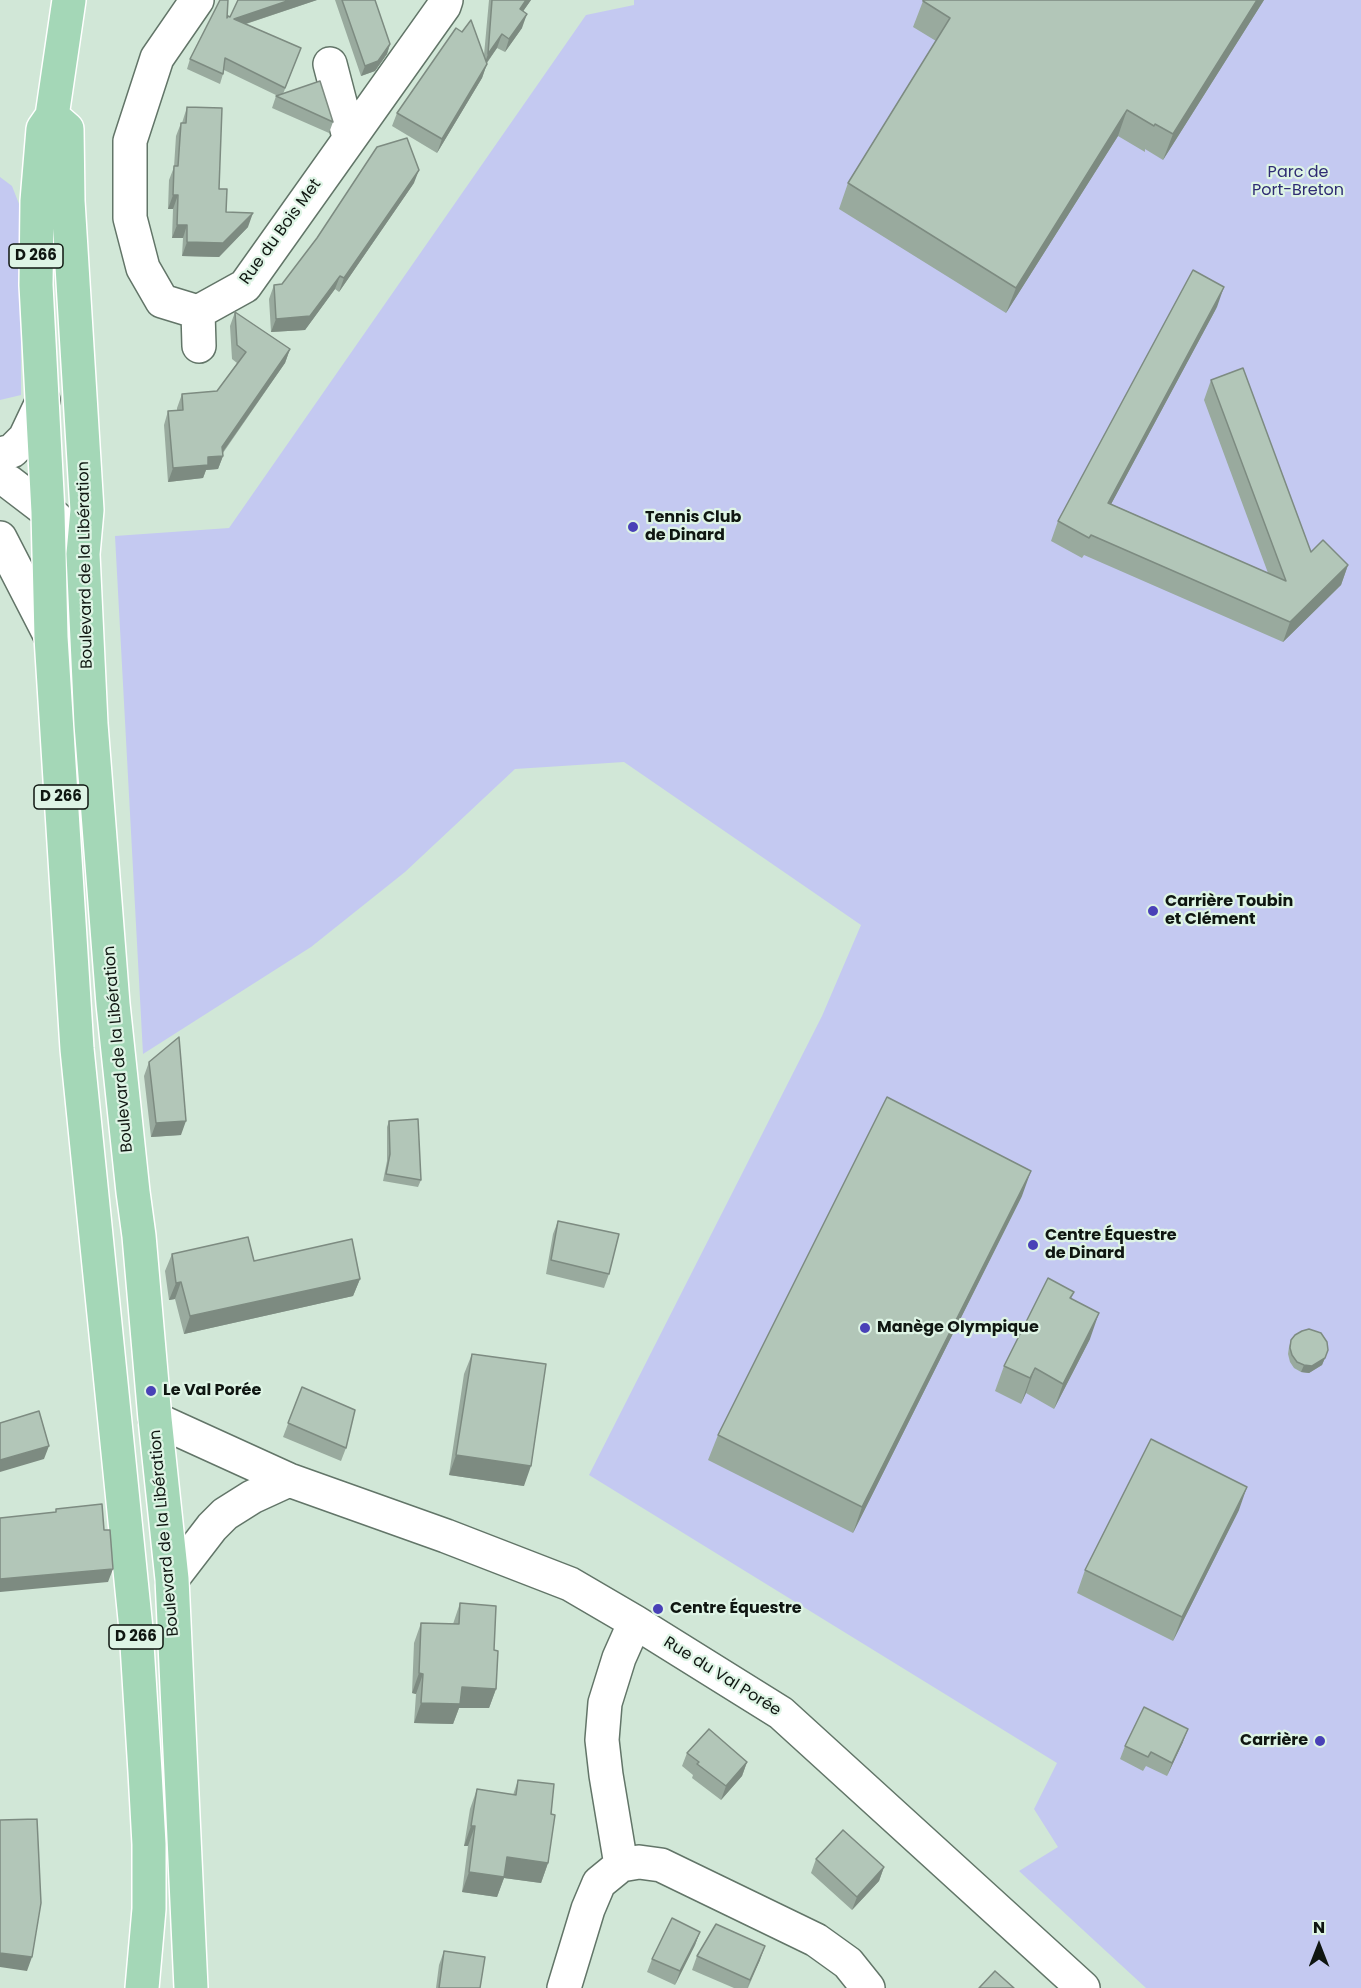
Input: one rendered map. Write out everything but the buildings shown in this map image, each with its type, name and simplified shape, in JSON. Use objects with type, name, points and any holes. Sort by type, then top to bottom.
[{"type":"main road","name":"D 266","points":[[69,0],[52,116],[43,129],[37,201],[36,285],[48,512],[51,637],[77,1049],[136,1629],[149,1844],[149,1909],[142,1988]]},
{"type":"main road","name":"Boulevard de la Libération","points":[[52,116],[67,129],[68,201],[87,510],[83,554],[92,724],[113,1004],[139,1236],[172,1579],[190,1988]]},
{"type":"street","points":[[197,0],[157,58],[130,141],[130,218],[144,268],[162,301],[198,312],[199,346]]},
{"type":"street","name":"Rue du Bois Met","points":[[198,312],[245,286],[444,6],[446,0]]},
{"type":"street","points":[[330,64],[349,137]]},
{"type":"street","points":[[0,454],[12,451],[25,438],[43,400]]},
{"type":"street","points":[[0,478],[9,482],[56,519],[83,554]]},
{"type":"street","points":[[0,538],[51,637]]},
{"type":"street","name":"Rue du Val Porée","points":[[155,1419],[289,1480],[446,1536],[570,1584],[635,1622],[781,1713],[1083,1988]]},
{"type":"street","points":[[172,1579],[212,1527],[225,1514],[252,1497],[289,1480]]},
{"type":"street","points":[[621,1865],[602,1740],[605,1703],[619,1658],[635,1622]]},
{"type":"street","points":[[564,1988],[588,1908],[599,1883],[621,1865],[639,1862],[661,1865],[816,1940],[848,1963],[868,1988]]},
{"type":"green space","name":"Parc de Port-Breton","points":[[634,0],[1361,0],[1361,1988],[1146,1988],[1019,1871],[1058,1847],[1034,1809],[1057,1763],[589,1475],[822,1016],[861,925],[624,762],[515,769],[405,872],[311,947],[143,1054],[115,536],[229,528],[586,15],[634,5]]},
{"type":"green space","points":[[0,177],[12,186],[21,209],[21,395],[0,400]]},
{"type":"place","name":"Tennis Club de Dinard","points":[[633,527]]},
{"type":"place","name":"Carrière Toubin et Clément","points":[[1153,911]]},
{"type":"place","name":"Centre Équestre de Dinard","points":[[1033,1245]]},
{"type":"place","name":"Manège Olympique","points":[[865,1328]]},
{"type":"place","name":"Le Val Porée","points":[[151,1391]]},
{"type":"place","name":"Centre Équestre","points":[[658,1609]]},
{"type":"place","name":"Carrière","points":[[1320,1741]]}]
